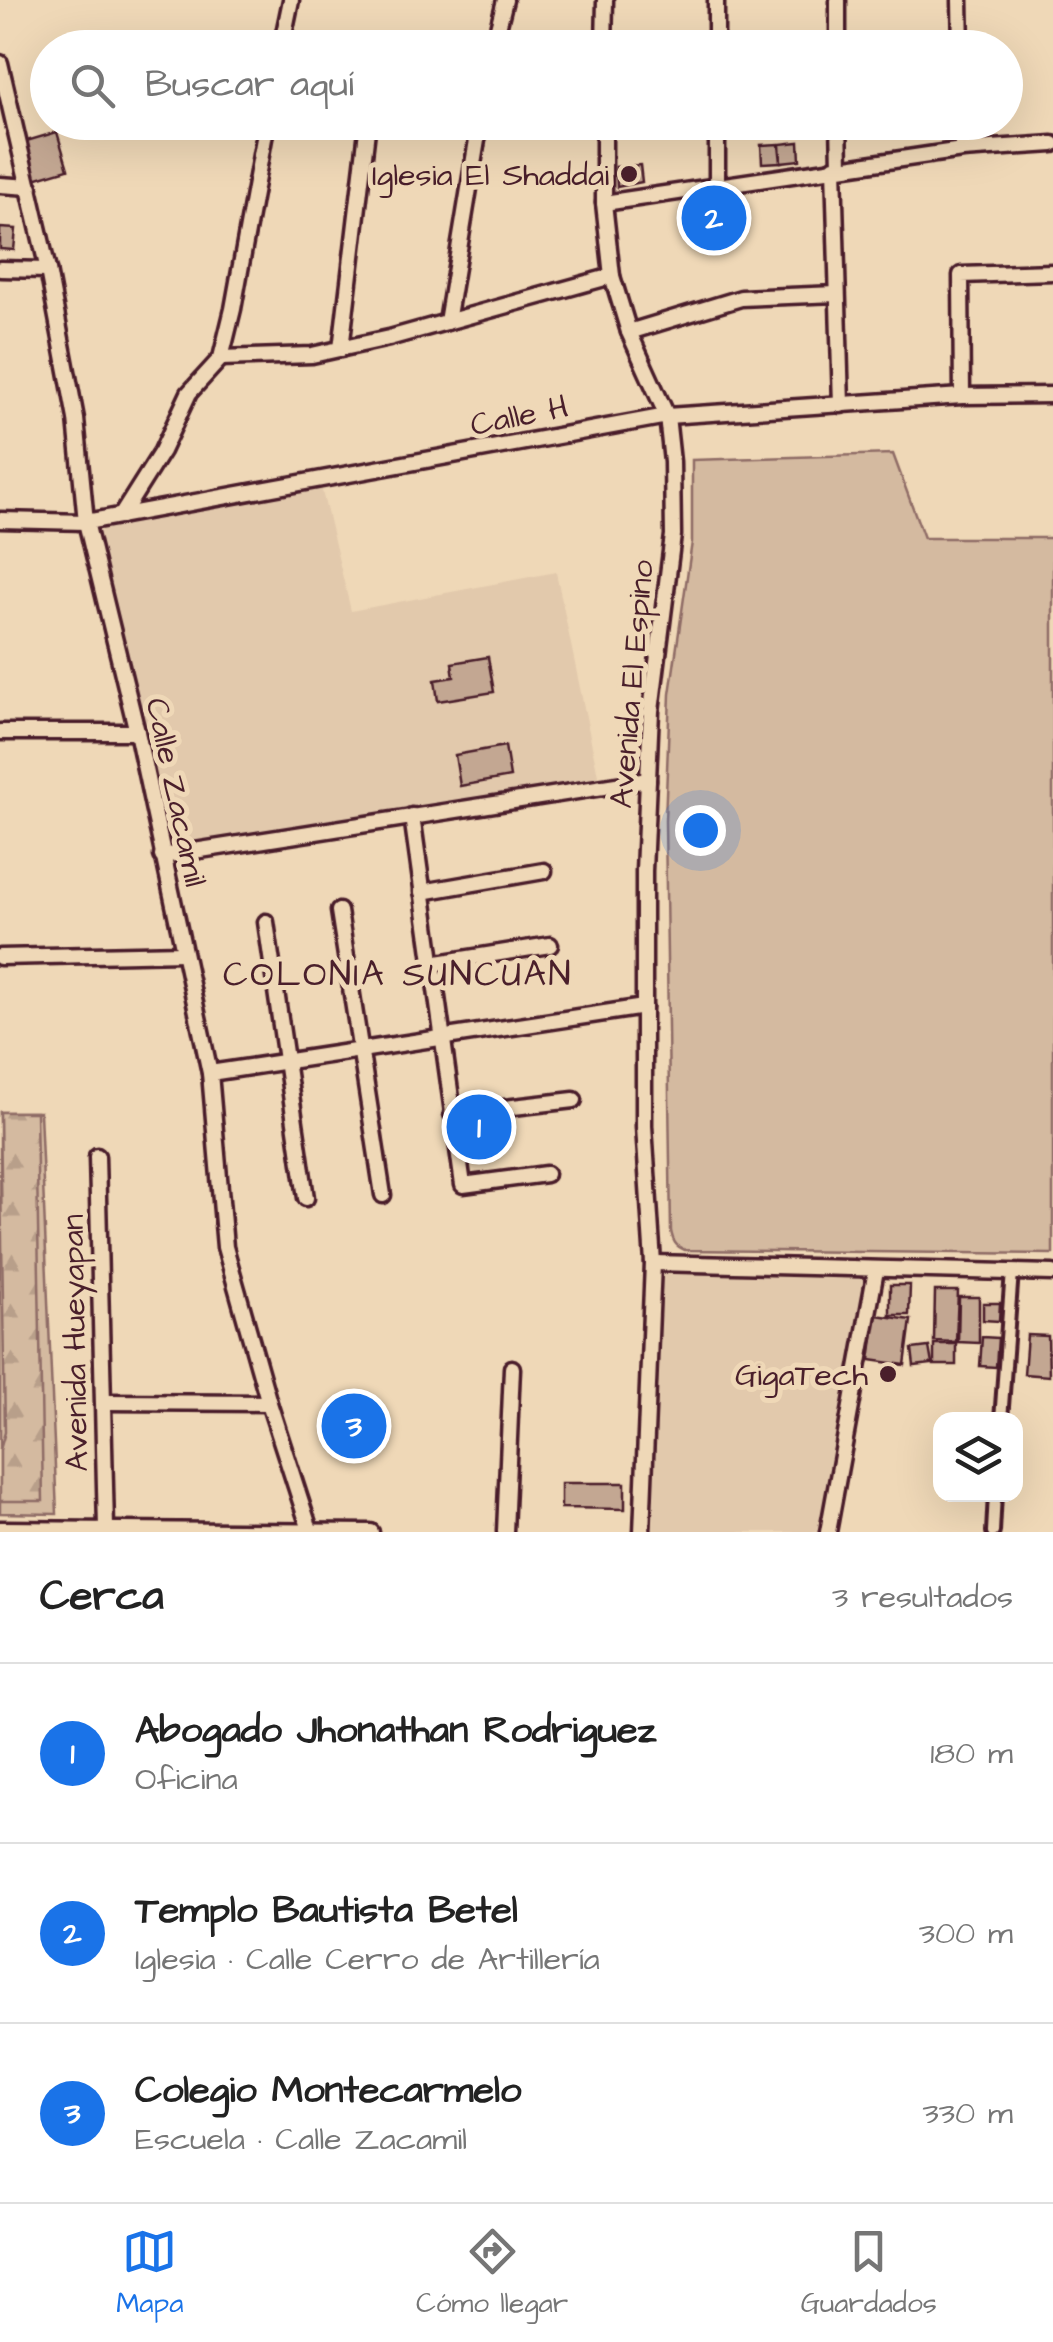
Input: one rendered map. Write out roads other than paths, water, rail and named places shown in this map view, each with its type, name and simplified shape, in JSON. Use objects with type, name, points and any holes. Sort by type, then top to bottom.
[{"type":"street","points":[[285,30],[291,0]]},
{"type":"street","points":[[497,30],[504,0]]},
{"type":"street","points":[[605,30],[606,0]]},
{"type":"street","points":[[716,0],[716,30]]},
{"type":"street","points":[[838,0],[838,30]]},
{"type":"street","points":[[960,0],[961,30]]},
{"type":"street","name":"Calle Zacamil","points":[[0,63],[48,270],[76,419],[86,522],[137,732],[210,1072],[224,1247],[268,1403],[310,1530]]},
{"type":"street","points":[[121,516],[162,451],[189,394],[221,358],[234,309],[264,140]]},
{"type":"street","points":[[341,349],[366,140]]},
{"type":"street","points":[[448,322],[477,140]]},
{"type":"street","name":"Avenida El Espino","points":[[604,140],[604,203],[612,276],[629,332],[667,416],[673,535],[651,711],[648,780],[644,1126],[653,1263],[642,1532]]},
{"type":"street","points":[[717,140],[718,185]]},
{"type":"street","points":[[838,140],[841,405]]},
{"type":"street","points":[[962,140],[962,150]]},
{"type":"street","points":[[604,203],[962,150],[1053,144]]},
{"type":"street","points":[[0,185],[30,186]]},
{"type":"street","points":[[0,269],[48,270]]},
{"type":"street","points":[[962,396],[962,275],[1053,272]]},
{"type":"street","points":[[221,358],[312,355],[341,349],[612,276]]},
{"type":"street","points":[[629,332],[741,298],[837,294]]},
{"type":"street","name":"Calle H","points":[[0,520],[86,522],[667,416],[962,396],[1053,394]]},
{"type":"street","points":[[0,732],[137,732]]},
{"type":"street","points":[[162,856],[648,780]]},
{"type":"street","points":[[412,816],[463,1185],[546,1174]]},
{"type":"street","points":[[422,892],[544,871]]},
{"type":"street","points":[[340,911],[384,1195]]},
{"type":"street","points":[[266,922],[306,1198]]},
{"type":"street","points":[[432,964],[550,945]]},
{"type":"street","points":[[0,957],[183,952]]},
{"type":"street","points":[[210,1072],[644,1007]]},
{"type":"street","points":[[452,1114],[574,1100]]},
{"type":"street","name":"Avenida Hueyapan","points":[[97,1156],[106,1528]]},
{"type":"street","points":[[653,1263],[1053,1273]]},
{"type":"street","points":[[828,1532],[876,1270]]},
{"type":"street","points":[[1002,1412],[1012,1271]]},
{"type":"street","points":[[506,1532],[512,1368]]},
{"type":"street","points":[[105,1402],[268,1403]]},
{"type":"street","points":[[992,1532],[994,1502]]},
{"type":"street","points":[[8,1530],[372,1532]]},
{"type":"place","name":"Iglesia El Shaddai","points":[[629,174]]},
{"type":"place","name":"Templo Bautista Betel","points":[[714,218]]},
{"type":"place","name":"Abogado Jhonathan Rodriguez","points":[[479,1127]]},
{"type":"place","name":"GigaTech","points":[[888,1374]]},
{"type":"place","name":"Colegio Montecarmelo","points":[[354,1426]]},
{"type":"district","name":"COLONIA SUNCUAN","points":[[398,973]]}]
